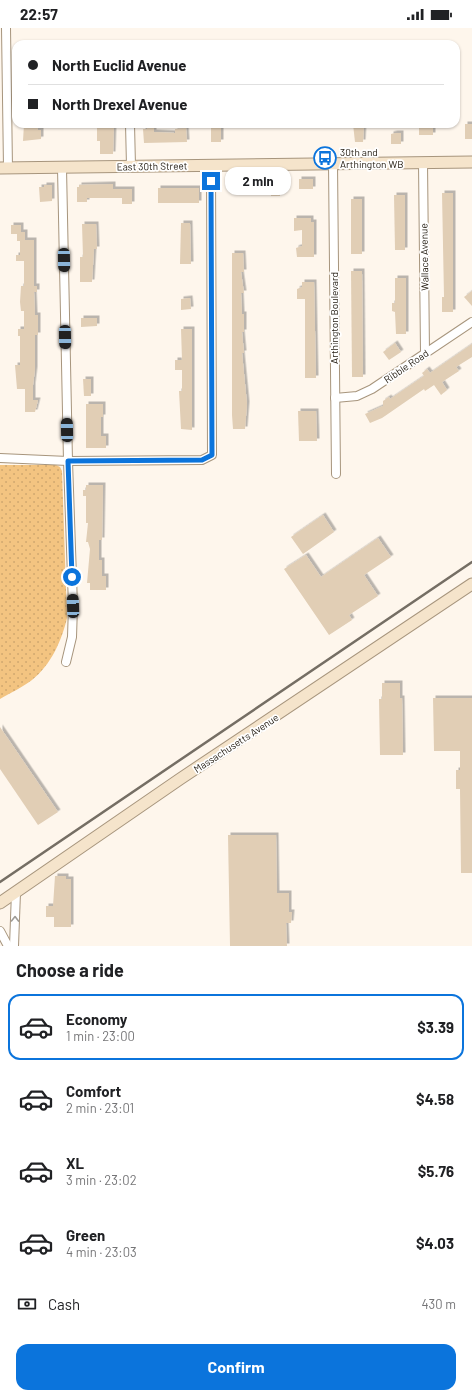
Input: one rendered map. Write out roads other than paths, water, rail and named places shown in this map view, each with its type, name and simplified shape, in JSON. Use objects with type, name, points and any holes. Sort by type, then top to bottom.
[{"type":"main road","name":"East 30th Street","points":[[4,168],[472,162]]},
{"type":"main road","name":"Massachusetts Avenue","points":[[0,903],[180,779],[472,584]]},
{"type":"street","points":[[4,168],[6,28]]},
{"type":"street","points":[[130,128],[131,166]]},
{"type":"street","name":"Wallace Avenue","points":[[423,162],[425,353]]},
{"type":"street","name":"Arthington Boulevard","points":[[333,163],[336,474]]},
{"type":"street","points":[[0,458],[68,461],[202,460],[212,455],[211,165]]},
{"type":"street","points":[[62,168],[68,461],[73,606],[72,637],[66,662]]},
{"type":"street","name":"Ribble Road","points":[[335,398],[351,397],[364,393],[472,322]]},
{"type":"street","points":[[14,946],[16,892]]},
{"type":"street","points":[[0,931],[8,946]]},
{"type":"railway","points":[[0,882],[472,562]]},
{"type":"place","name":"30th and Arthington WB","points":[[325,158]]}]
